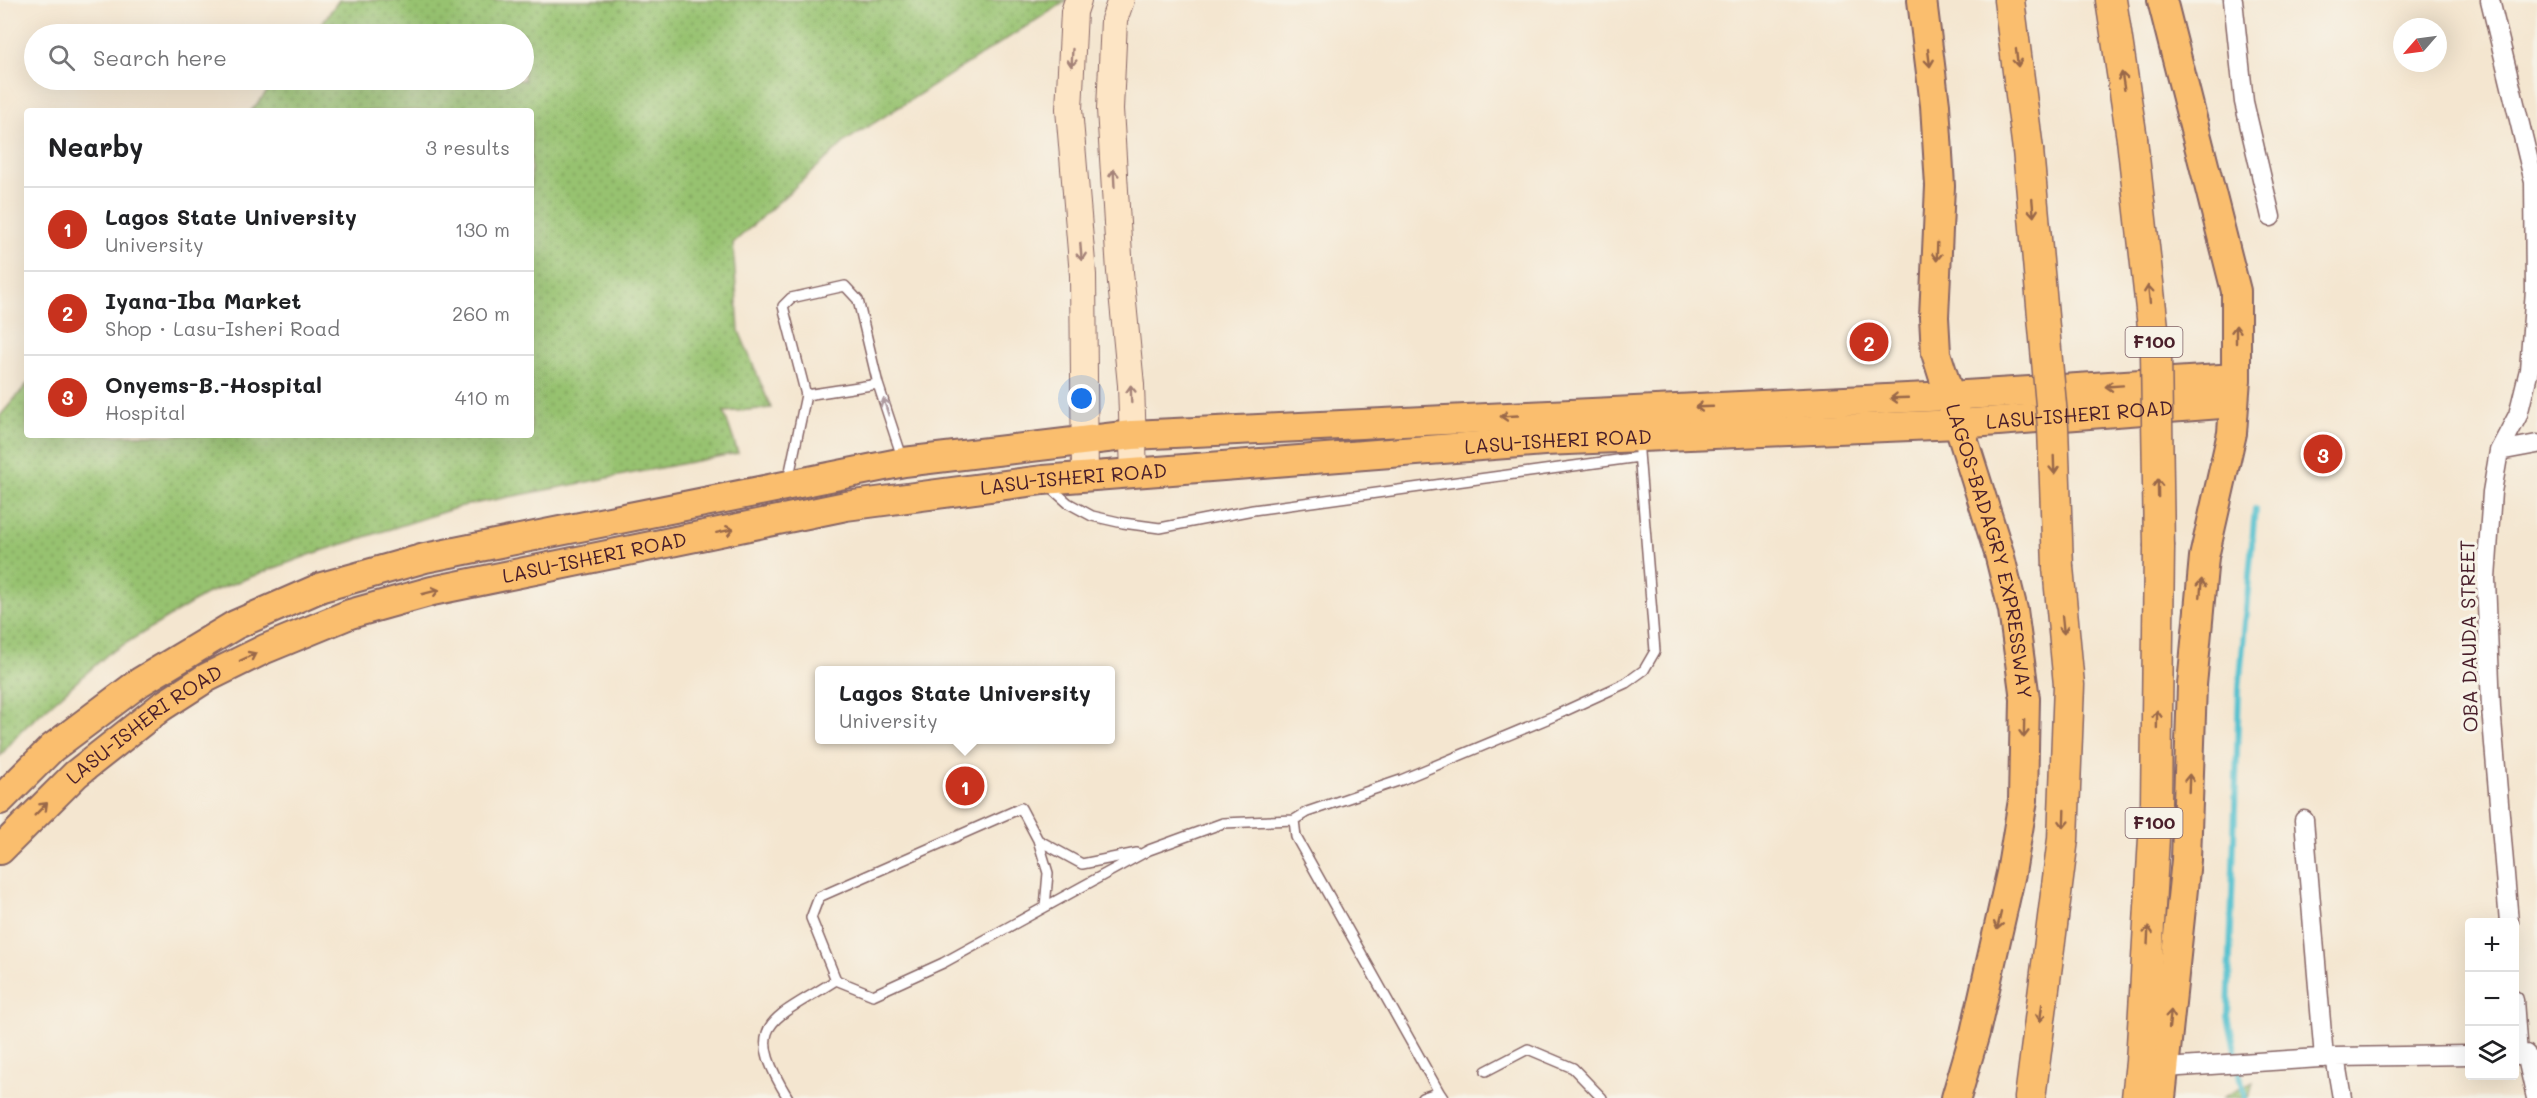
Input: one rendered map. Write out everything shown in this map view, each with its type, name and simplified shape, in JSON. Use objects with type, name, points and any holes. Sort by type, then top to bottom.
[{"type":"highway","points":[[2009,0],[2028,150],[2053,427],[2058,567],[2069,685],[2063,839],[2030,1098]]},
{"type":"highway","name":"F100","points":[[2111,0],[2132,139],[2156,354],[2159,547],[2156,803],[2142,1050],[2137,1098]]},
{"type":"main road","points":[[1078,0],[1074,12],[1069,109],[1083,275],[1085,477]]},
{"type":"main road","points":[[1121,0],[1114,20],[1110,109],[1120,272],[1131,385],[1134,473]]},
{"type":"main road","name":"LAGOS-BADAGRY EXPRESSWAY","points":[[1922,0],[1935,105],[1940,186],[1934,338],[1936,354],[1959,424],[1977,490],[1987,510],[2005,576],[2013,610],[2025,699],[2023,800],[2011,873],[1975,1033],[1956,1098]]},
{"type":"main road","points":[[2161,1098],[2186,860],[2192,685],[2204,557],[2232,433],[2235,391],[2236,291],[2162,0]]},
{"type":"main road","name":"LASU-ISHERI ROAD","points":[[0,800],[52,748],[140,682],[235,625],[322,587],[425,558],[904,462],[1132,435],[1949,396],[2235,391]]},
{"type":"main road","name":"LASU-ISHERI ROAD","points":[[0,850],[76,774],[161,707],[206,678],[265,649],[350,614],[432,591],[846,506],[1043,480],[1544,441],[1639,448],[1959,424],[2235,391]]},
{"type":"street","points":[[2233,0],[2244,102],[2271,217]]},
{"type":"street","name":"OBA DAUDA STREET","points":[[2490,0],[2535,181],[2535,290],[2529,370],[2518,415],[2499,451],[2492,492],[2486,579],[2491,708],[2509,918]]},
{"type":"street","points":[[2499,451],[2537,444]]},
{"type":"street","points":[[2304,820],[2330,1058],[2342,1098]]},
{"type":"street","points":[[2519,1026],[2536,1098]]},
{"type":"street","points":[[2165,1068],[2330,1058],[2465,1055]]},
{"type":"lane","points":[[787,486],[806,395],[783,306],[791,298],[845,286],[858,300],[878,384],[904,462]]},
{"type":"lane","points":[[806,395],[878,384]]},
{"type":"lane","points":[[1038,840],[1082,864],[1149,850],[1223,823],[1294,820],[1307,812],[1401,780],[1554,716],[1626,682],[1644,670],[1655,651],[1639,448],[1253,510],[1160,528],[1092,516],[1068,503],[1043,480]]},
{"type":"lane","points":[[1045,907],[1048,873],[1038,840],[1021,808],[819,897],[811,918],[836,980],[873,995],[943,963],[1149,850]]},
{"type":"lane","points":[[1294,820],[1296,837],[1441,1095],[1422,1098]]},
{"type":"lane","points":[[788,1098],[771,1070],[765,1050],[765,1035],[773,1020],[836,980]]},
{"type":"lane","points":[[1486,1071],[1528,1049],[1573,1068],[1602,1098]]},
{"type":"green space","points":[[339,0],[1068,0],[847,140],[733,243],[739,331],[771,408],[724,412],[738,453],[462,506],[312,554],[208,593],[108,654],[22,730],[0,756],[0,416],[24,388],[24,438],[534,438],[534,108],[254,108],[269,90],[534,90],[534,24],[321,24]]},
{"type":"green space","points":[[2253,1082],[2249,1098],[2222,1098]]},
{"type":"waterway","points":[[2245,1098],[2228,1016],[2239,690],[2255,509]]},
{"type":"place","name":"Iyana-Iba Market","points":[[1869,342]]},
{"type":"place","name":"Onyems-B.-Hospital","points":[[2323,454]]},
{"type":"place","name":"Lagos State University","points":[[965,786]]}]
